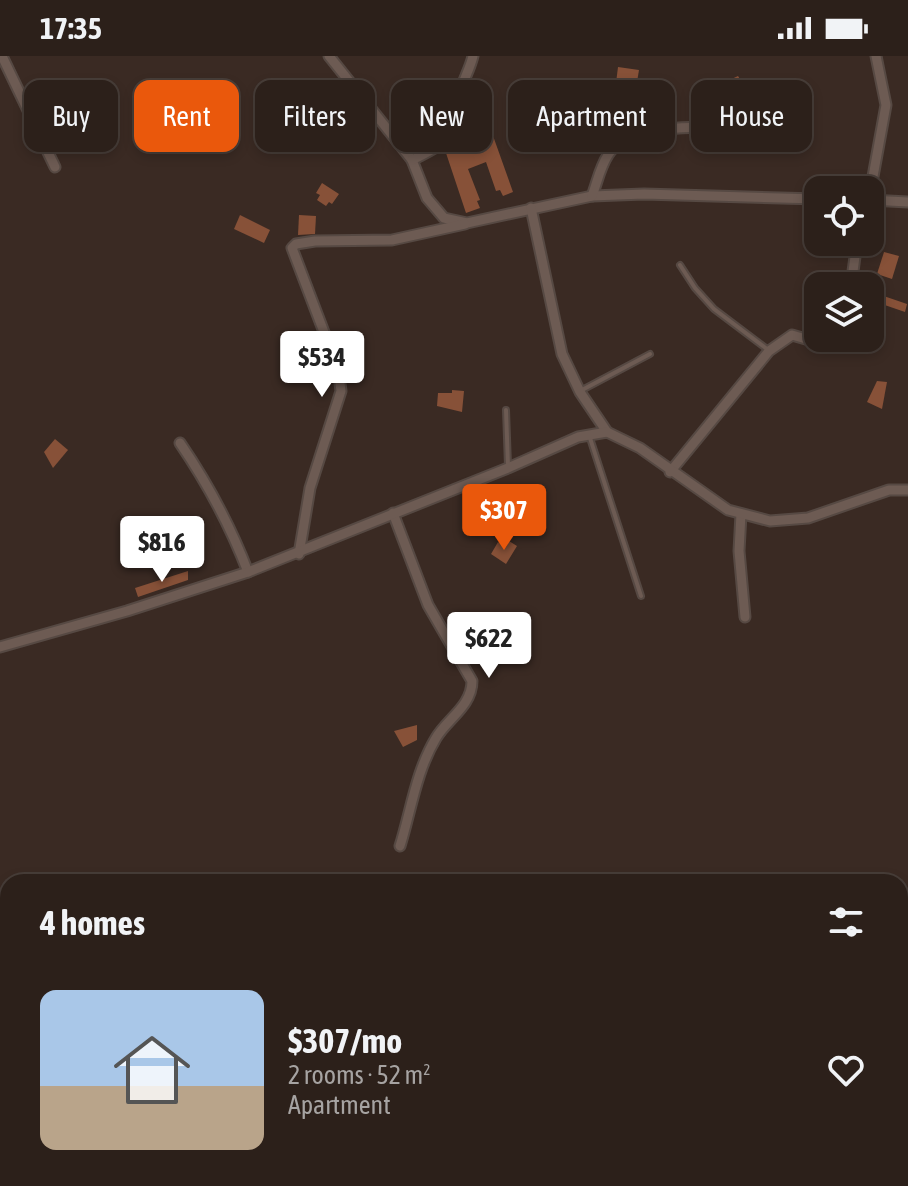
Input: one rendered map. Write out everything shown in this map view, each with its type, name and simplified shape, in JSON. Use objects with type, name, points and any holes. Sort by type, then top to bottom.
[{"type":"street","points":[[2,56],[55,167]]},
{"type":"street","points":[[329,56],[412,160],[427,198],[444,218],[467,223]]},
{"type":"street","points":[[412,160],[439,147],[452,133],[460,92],[473,56]]},
{"type":"street","points":[[873,176],[886,105],[876,56]]},
{"type":"street","points":[[592,196],[608,155],[619,143],[637,134],[691,128]]},
{"type":"street","points":[[299,554],[310,488],[341,391],[338,369],[292,248],[296,244],[392,240],[592,196],[644,194],[804,199]]},
{"type":"street","points":[[884,201],[908,202]]},
{"type":"street","points":[[531,208],[562,354],[580,392],[607,432],[640,448],[715,502],[741,514],[770,521],[808,518],[889,490],[908,490]]},
{"type":"street","points":[[670,472],[769,351],[792,335],[804,338]]},
{"type":"street","points":[[0,647],[299,554],[578,437],[607,432]]},
{"type":"street","points":[[180,443],[208,484],[233,532],[248,572]]},
{"type":"street","points":[[393,513],[428,605],[472,681],[468,699],[446,724],[428,752],[400,846]]},
{"type":"street","points":[[741,514],[739,551],[745,617]]},
{"type":"lane","points":[[680,265],[714,309],[751,334],[769,351]]},
{"type":"lane","points":[[580,392],[650,354]]},
{"type":"lane","points":[[506,410],[508,468]]},
{"type":"lane","points":[[589,435],[641,596]]},
{"type":"building","points":[[618,67],[639,70],[637,80],[616,80]]},
{"type":"building","points":[[492,133],[513,192],[503,196],[500,190],[496,191],[486,162],[468,169],[480,208],[466,213],[446,152],[492,152]]},
{"type":"building","points":[[322,183],[339,194],[332,204],[329,202],[326,206],[317,200],[320,195],[316,193]]},
{"type":"building","points":[[240,215],[270,230],[264,243],[234,229]]},
{"type":"building","points":[[299,215],[316,216],[315,234],[298,235]]},
{"type":"building","points":[[884,252],[899,256],[892,279],[884,276],[884,272],[878,272]]},
{"type":"building","points":[[884,296],[907,304],[905,312],[884,305]]},
{"type":"building","points":[[877,381],[887,382],[882,409],[867,402]]},
{"type":"building","points":[[452,390],[464,391],[462,412],[437,406],[438,393],[452,393]]},
{"type":"building","points":[[55,439],[68,450],[53,468],[44,452]]},
{"type":"building","points":[[509,541],[517,546],[506,564],[491,554],[498,542],[506,547]]},
{"type":"building","points":[[188,571],[188,580],[138,597],[135,588]]},
{"type":"building","points":[[417,725],[417,740],[403,747],[394,731]]}]
